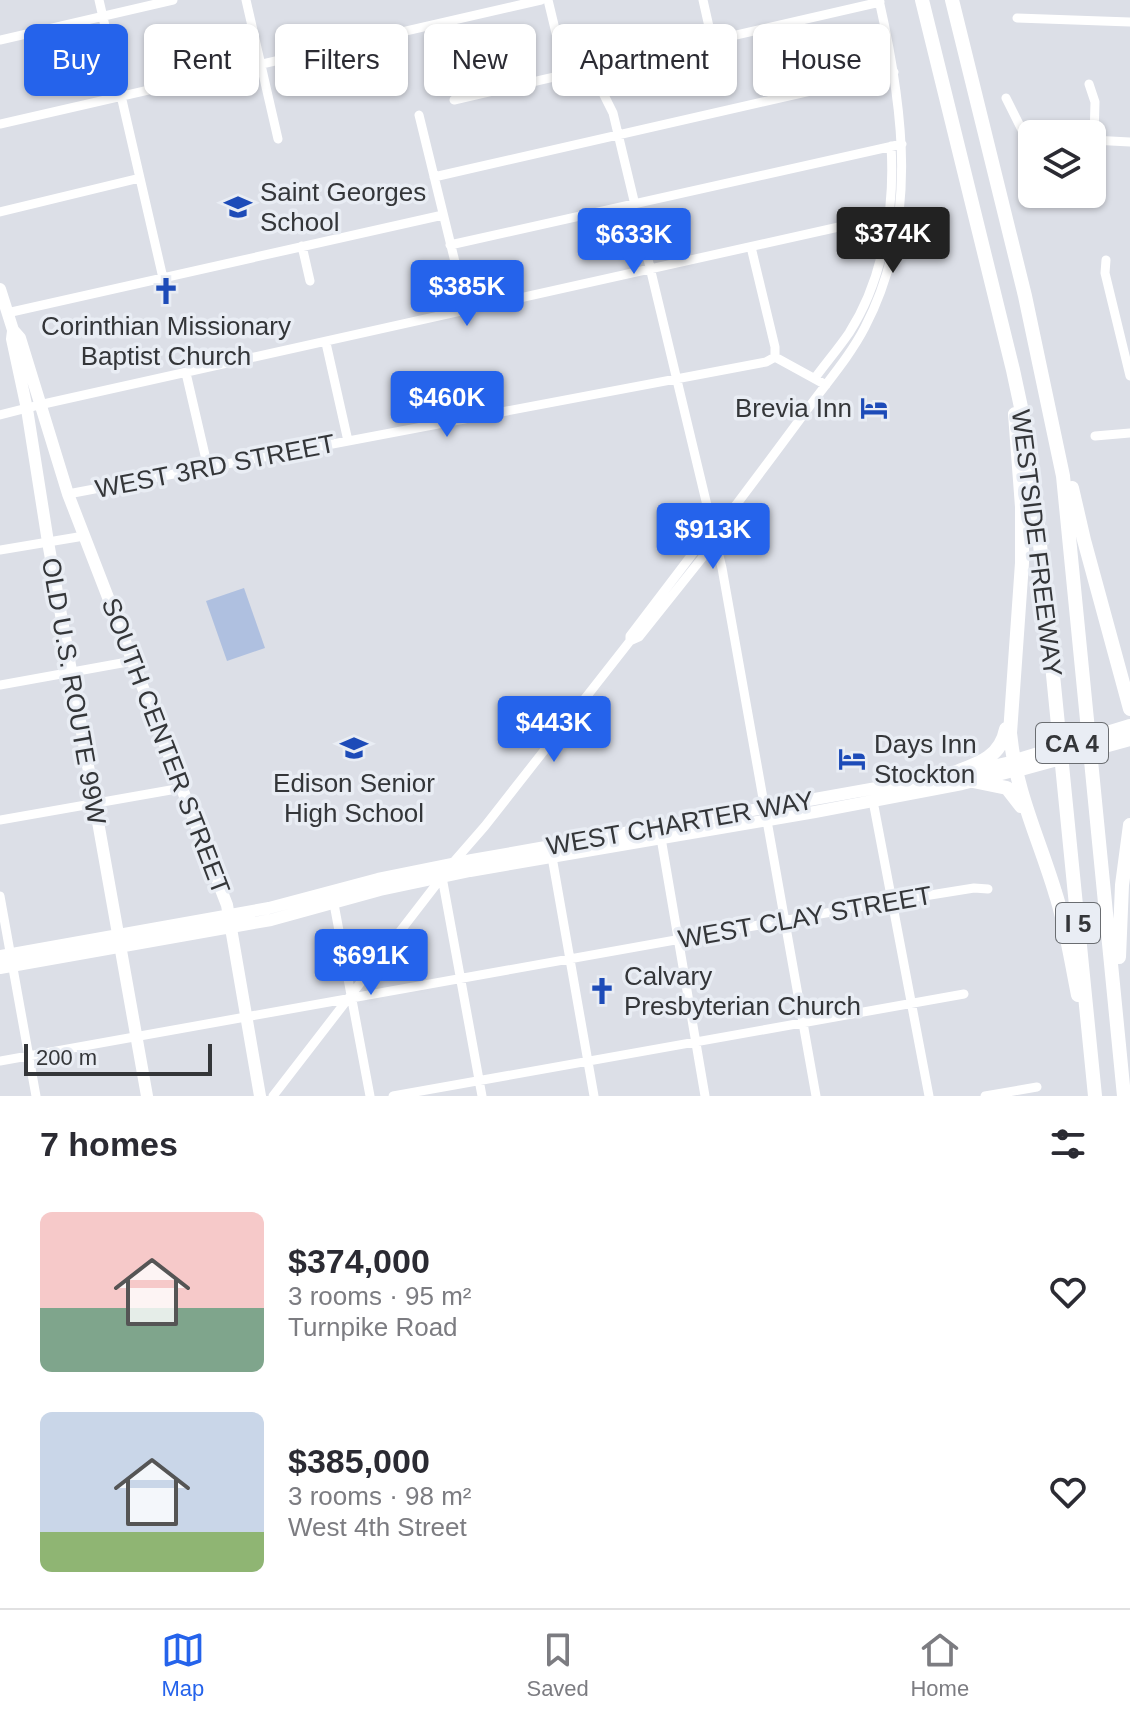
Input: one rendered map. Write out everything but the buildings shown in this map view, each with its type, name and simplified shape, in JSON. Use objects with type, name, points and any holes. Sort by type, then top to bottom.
[{"type":"highway","points":[[915,0],[928,23]]},
{"type":"highway","name":"WESTSIDE FREEWAY","points":[[922,0],[1031,454],[1095,1096]]},
{"type":"highway","name":"WESTSIDE FREEWAY","points":[[954,4],[1025,296],[1058,450],[1071,548],[1124,1096]]},
{"type":"highway","points":[[1013,370],[1022,507],[1022,563],[1010,733],[1019,791],[1062,915],[1093,1068]]},
{"type":"highway","points":[[1058,450],[1069,472],[1084,540],[1130,709]]},
{"type":"highway","points":[[948,775],[988,759],[998,750],[1003,742],[1012,693]]},
{"type":"highway","name":"WEST CHARTER WAY","points":[[1016,765],[1130,726]]},
{"type":"highway","name":"WEST CHARTER WAY","points":[[1016,765],[1130,739]]},
{"type":"highway","points":[[973,781],[1007,788],[1026,813]]},
{"type":"highway","points":[[1119,1046],[1120,910],[1130,825]]},
{"type":"main road","name":"OLD U.S. ROUTE 99W","points":[[0,289],[33,407],[48,542],[147,1096]]},
{"type":"main road","name":"SOUTH CENTER STREET","points":[[33,407],[227,905],[260,1096]]},
{"type":"main road","name":"WEST CHARTER WAY","points":[[229,921],[378,879],[693,821],[873,801],[973,781],[1016,765]]},
{"type":"main road","name":"WEST CHARTER WAY","points":[[229,921],[271,920],[380,890],[442,877],[661,838],[919,780],[1016,765]]},
{"type":"main road","points":[[873,801],[881,793],[911,788],[919,780]]},
{"type":"main road","points":[[661,838],[664,832],[687,828],[693,821]]},
{"type":"main road","points":[[552,857],[553,852],[580,846],[582,841]]},
{"type":"main road","points":[[6,961],[229,921]]},
{"type":"street","points":[[99,0],[105,24]]},
{"type":"street","points":[[0,40],[173,0]]},
{"type":"street","points":[[246,0],[278,139]]},
{"type":"street","points":[[128,94],[541,0]]},
{"type":"street","points":[[548,0],[554,24]]},
{"type":"street","points":[[703,0],[708,24]]},
{"type":"street","points":[[273,1096],[451,865],[710,548],[714,534],[826,385],[865,327],[888,270],[902,204],[902,144],[894,72],[879,1],[737,34]]},
{"type":"street","points":[[1017,18],[1130,22]]},
{"type":"street","points":[[434,177],[894,72]]},
{"type":"street","points":[[454,100],[552,77]]},
{"type":"street","points":[[1089,84],[1095,102],[1094,120]]},
{"type":"street","points":[[0,124],[121,96],[163,278]]},
{"type":"street","points":[[605,96],[618,135],[714,534],[816,1096]]},
{"type":"street","points":[[1006,98],[1019,120]]},
{"type":"street","points":[[419,115],[467,311]]},
{"type":"street","points":[[1106,141],[1130,142]]},
{"type":"street","points":[[450,245],[902,144]]},
{"type":"street","points":[[815,378],[848,333],[866,300],[880,262],[888,216],[891,146]]},
{"type":"street","points":[[0,212],[140,178]]},
{"type":"street","points":[[7,313],[443,215]]},
{"type":"street","points":[[0,415],[888,216]]},
{"type":"street","points":[[302,246],[310,281]]},
{"type":"street","points":[[751,247],[775,357],[826,385]]},
{"type":"street","points":[[1106,260],[1105,273],[1130,376]]},
{"type":"street","points":[[1118,329],[1130,329]]},
{"type":"street","points":[[326,343],[348,441]]},
{"type":"street","name":"WEST 3RD STREET","points":[[68,494],[766,362],[775,357]]},
{"type":"street","points":[[186,373],[208,468]]},
{"type":"street","points":[[1095,436],[1130,433]]},
{"type":"street","points":[[0,550],[84,536]]},
{"type":"street","points":[[0,685],[133,661]]},
{"type":"street","points":[[0,820],[182,788]]},
{"type":"street","points":[[873,801],[929,1096]]},
{"type":"street","points":[[661,838],[705,1096]]},
{"type":"street","points":[[552,857],[594,1096]]},
{"type":"street","points":[[442,877],[482,1096]]},
{"type":"street","name":"WEST CLAY STREET","points":[[0,1061],[893,901],[974,888],[988,889]]},
{"type":"street","points":[[0,896],[6,961],[36,1096]]},
{"type":"street","points":[[334,904],[370,1096]]},
{"type":"street","points":[[393,1096],[964,994]]},
{"type":"street","points":[[985,1096],[1037,1087]]},
{"type":"shaded area","points":[[244,588],[265,648],[227,661],[206,601]]},
{"type":"place","name":"Saint Georges School","points":[[238,207]]},
{"type":"place","name":"Corinthian Missionary Baptist Church","points":[[166,291]]},
{"type":"place","name":"Brevia Inn","points":[[874,408]]},
{"type":"place","name":"Edison Senior High School","points":[[354,748]]},
{"type":"place","name":"Days Inn Stockton","points":[[852,759]]},
{"type":"place","name":"Calvary Presbyterian Church","points":[[602,991]]}]
